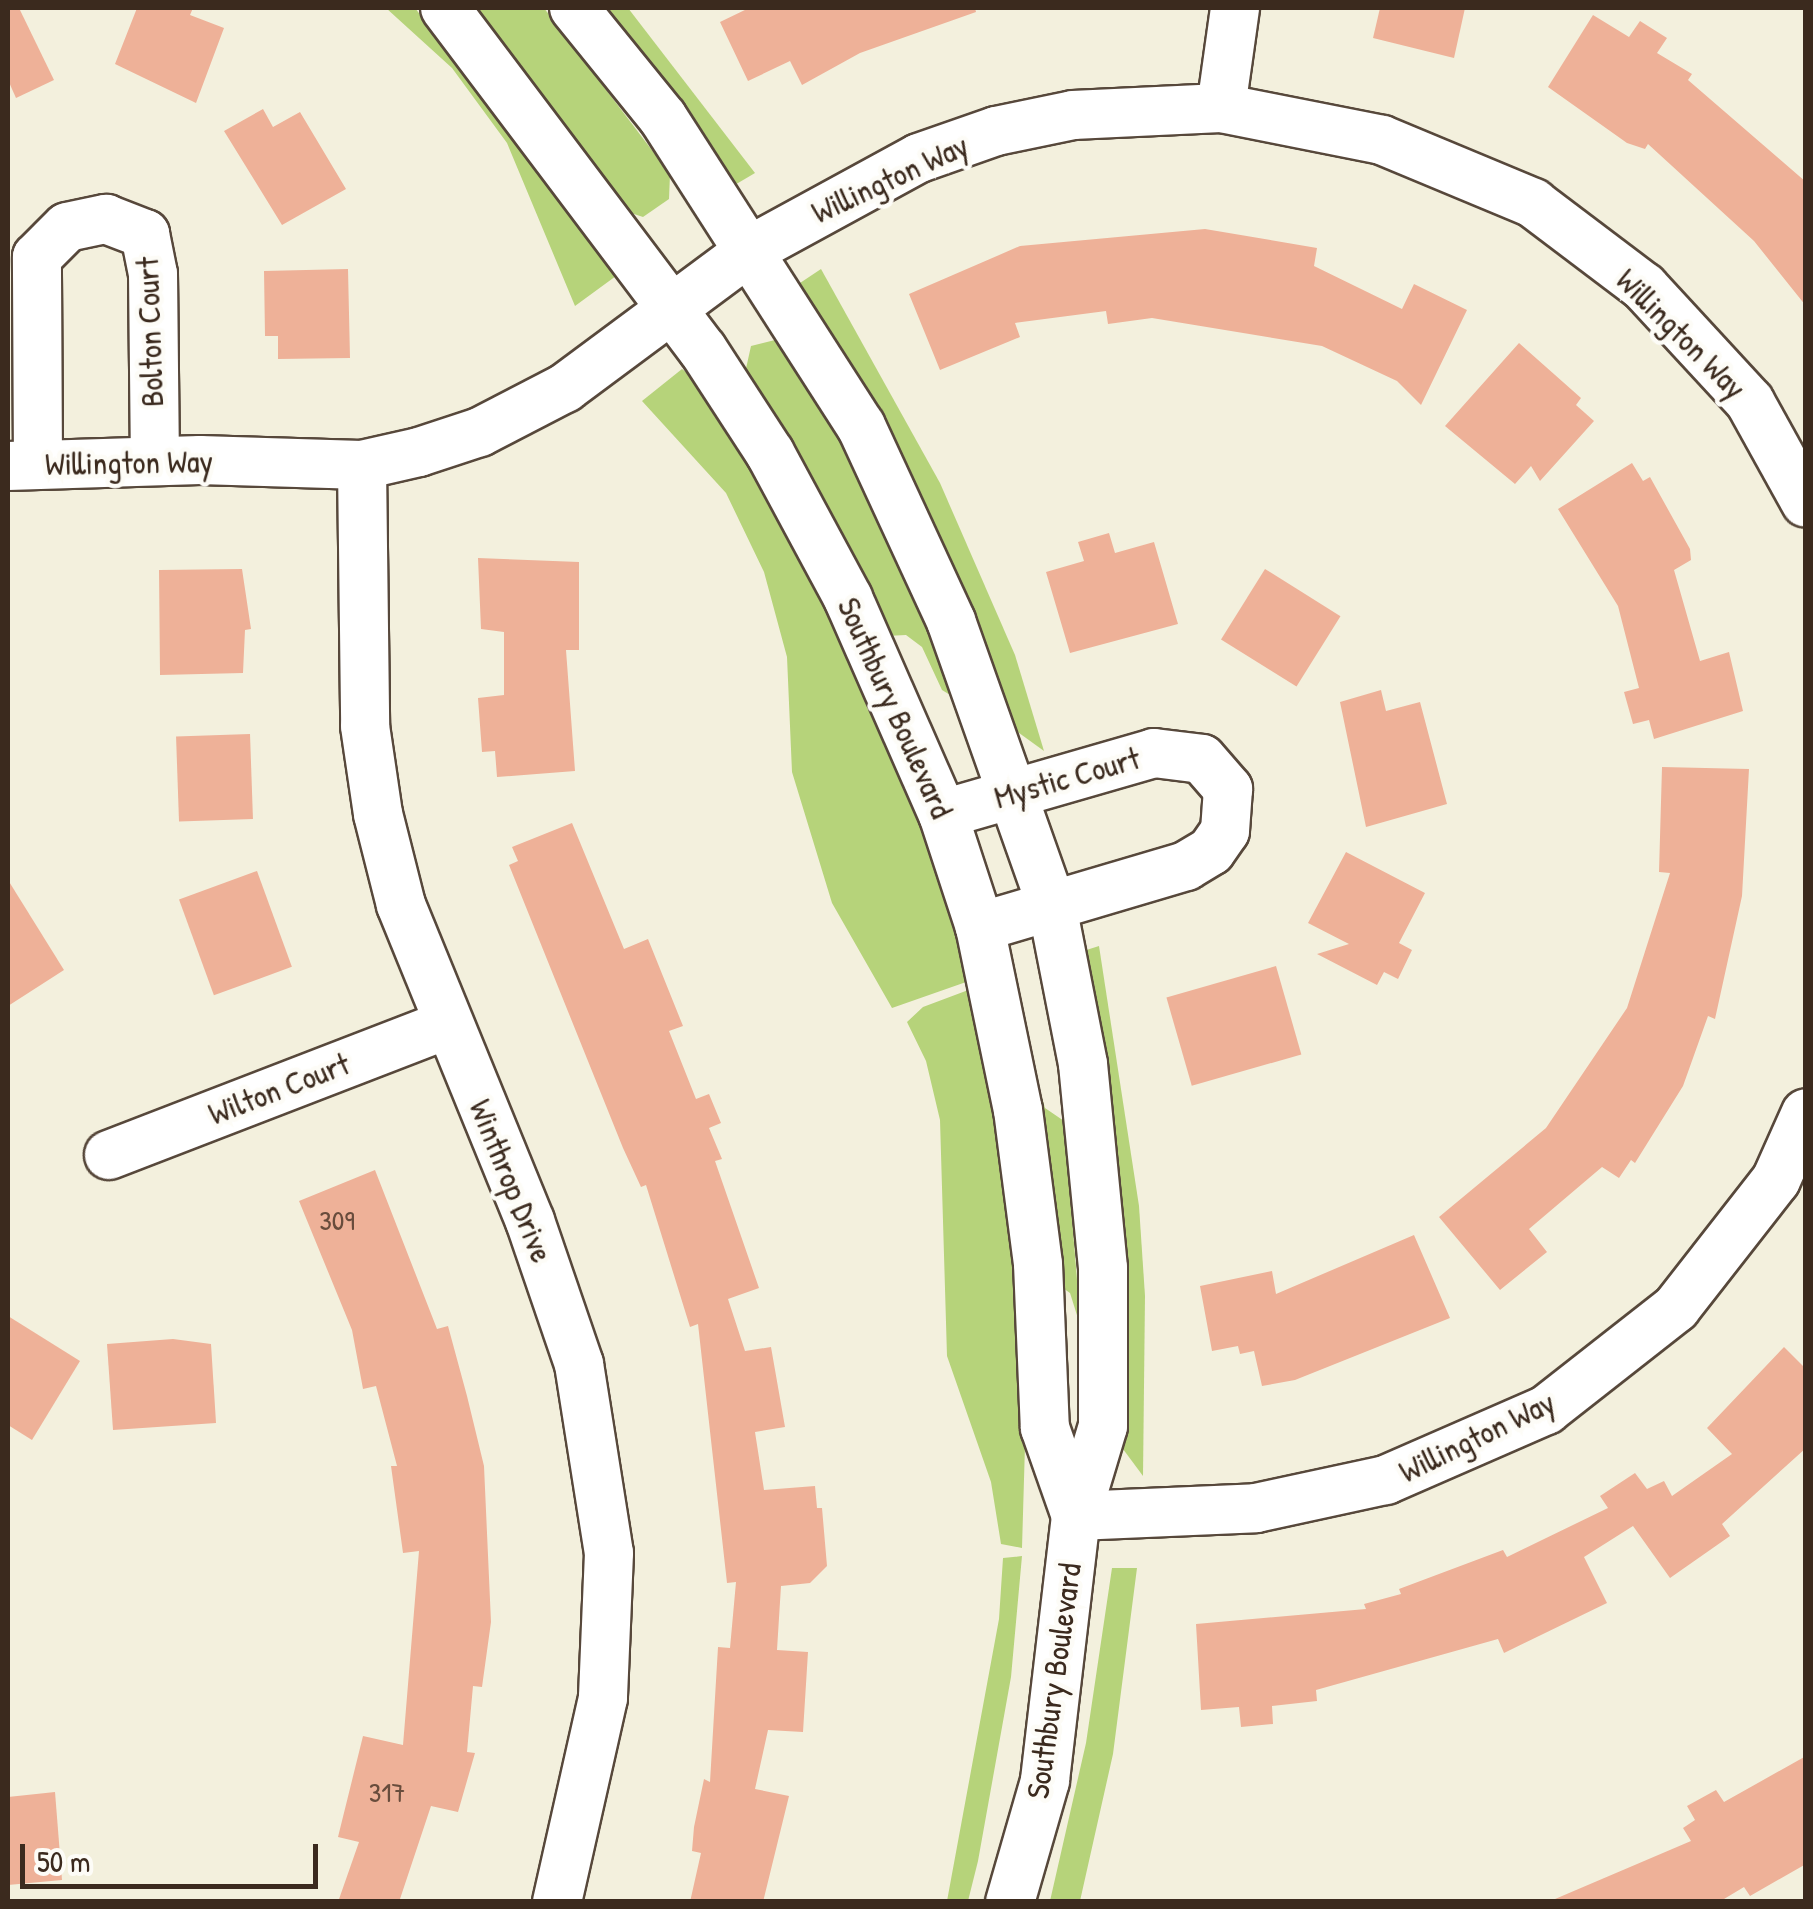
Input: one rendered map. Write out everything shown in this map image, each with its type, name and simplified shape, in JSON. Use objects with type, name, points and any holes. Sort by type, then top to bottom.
[{"type":"street","name":"Southbury Boulevard","points":[[444,8],[672,309],[770,453],[848,598],[943,814],[980,927],[1018,1110],[1038,1264],[1045,1428],[1076,1516]]},
{"type":"street","name":"Southbury Boulevard","points":[[574,8],[663,118],[752,250],[861,426],[908,520],[1015,792],[1052,906],[1083,1064],[1103,1268],[1103,1426],[1076,1516],[1045,1781],[1010,1902]]},
{"type":"street","points":[[1221,108],[1235,8]]},
{"type":"street","name":"Willington Way","points":[[23,465],[155,461],[362,465],[480,432],[564,388],[752,250],[919,158],[993,132],[1073,116],[1221,108],[1382,140],[1533,203],[1644,288],[1738,390],[1806,503]]},
{"type":"street","name":"Bolton Court","points":[[23,465],[38,256],[67,226],[106,219],[145,234],[153,274],[155,461]]},
{"type":"street","name":"Winthrop Drive","points":[[362,465],[365,726],[378,814],[401,905],[530,1220],[579,1364],[608,1553],[604,1698],[557,1902]]},
{"type":"street","name":"Mystic Court","points":[[943,814],[1151,754],[1178,752],[1202,759],[1228,789],[1224,830],[1211,851],[1186,866],[980,927]]},
{"type":"street","name":"Wilton Court","points":[[110,1155],[448,1024]]},
{"type":"street","name":"Willington Way","points":[[1076,1516],[1256,1508],[1386,1480],[1546,1410],[1676,1308],[1776,1180],[1806,1112]]},
{"type":"green space","points":[[386,8],[415,8],[606,256],[616,276],[575,306],[507,143],[452,68]]},
{"type":"green space","points":[[461,8],[544,8],[670,174],[669,199],[643,217],[622,210]]},
{"type":"green space","points":[[591,8],[628,8],[755,173],[733,186]]},
{"type":"green space","points":[[821,269],[940,483],[1015,655],[1044,751],[1011,727],[806,299],[800,283]]},
{"type":"green space","points":[[775,340],[840,436],[920,597],[955,698],[942,690],[922,647],[906,635],[886,636],[745,373],[751,346]]},
{"type":"green space","points":[[682,369],[701,384],[797,541],[914,802],[969,981],[892,1008],[832,903],[792,772],[787,657],[764,572],[726,493],[642,401]]},
{"type":"green space","points":[[1099,946],[1139,1206],[1145,1296],[1143,1476],[1120,1445],[1077,953]]},
{"type":"green space","points":[[971,989],[1011,1206],[1026,1411],[1022,1548],[1001,1544],[991,1482],[947,1356],[940,1120],[926,1061],[907,1022],[923,1007]]},
{"type":"green space","points":[[1032,1063],[1045,1108],[1064,1121],[1081,1328],[1070,1293],[1060,1286]]},
{"type":"green space","points":[[1022,1556],[1011,1677],[978,1861],[968,1901],[947,1901],[999,1619],[1003,1558]]},
{"type":"green space","points":[[1112,1568],[1137,1568],[1113,1754],[1080,1901],[1050,1901],[1086,1743]]},
{"type":"building","points":[[8,8],[19,8],[54,80],[16,98],[8,80]]},
{"type":"building","points":[[137,8],[193,8],[190,15],[224,28],[196,103],[115,64]]},
{"type":"building","points":[[749,8],[975,8],[976,12],[860,53],[802,85],[790,61],[748,81],[720,22]]},
{"type":"building","points":[[1380,8],[1465,8],[1454,58],[1373,38]]},
{"type":"building","points":[[1593,15],[1629,37],[1640,21],[1667,38],[1657,53],[1692,74],[1688,80],[1806,182],[1806,306],[1754,241],[1648,144],[1645,149],[1627,143],[1548,87]]},
{"type":"building","points":[[263,109],[273,127],[300,112],[346,189],[282,225],[224,131]]},
{"type":"building","points":[[1205,229],[1317,248],[1314,266],[1402,309],[1414,284],[1467,310],[1421,405],[1397,381],[1322,346],[1152,318],[1108,324],[1106,311],[1015,323],[1020,337],[940,370],[909,294],[1020,246]]},
{"type":"building","points":[[348,269],[350,358],[278,359],[278,336],[265,336],[264,271]]},
{"type":"building","points":[[1519,343],[1581,398],[1576,405],[1594,421],[1540,481],[1531,466],[1515,484],[1445,426]]},
{"type":"building","points":[[1632,463],[1643,481],[1650,477],[1690,549],[1691,560],[1674,570],[1700,661],[1729,652],[1743,711],[1654,739],[1649,720],[1633,724],[1624,692],[1639,688],[1618,606],[1558,509]]},
{"type":"building","points":[[1109,533],[1115,553],[1154,542],[1178,624],[1070,653],[1046,572],[1084,561],[1078,542]]},
{"type":"building","points":[[478,558],[579,562],[579,650],[566,650],[575,771],[497,777],[495,751],[482,752],[478,698],[504,695],[504,632],[481,629]]},
{"type":"building","points":[[242,569],[251,629],[245,630],[243,673],[160,675],[159,570]]},
{"type":"building","points":[[1265,569],[1340,616],[1296,687],[1221,639]]},
{"type":"building","points":[[1381,690],[1386,711],[1420,702],[1447,804],[1366,827],[1340,702]]},
{"type":"building","points":[[250,734],[253,819],[179,822],[176,737]]},
{"type":"building","points":[[1662,767],[1749,769],[1742,896],[1715,1019],[1708,1016],[1683,1086],[1635,1163],[1631,1160],[1619,1178],[1602,1167],[1529,1229],[1547,1252],[1500,1290],[1439,1217],[1546,1128],[1627,1008],[1670,873],[1659,872]]},
{"type":"building","points":[[572,823],[624,949],[648,939],[683,1026],[669,1031],[696,1099],[709,1094],[721,1123],[709,1128],[722,1159],[715,1161],[759,1288],[728,1299],[745,1351],[771,1347],[785,1427],[755,1432],[764,1490],[815,1486],[817,1508],[822,1508],[827,1566],[810,1583],[781,1586],[777,1650],[808,1652],[803,1732],[768,1730],[755,1789],[789,1796],[763,1902],[690,1902],[701,1853],[692,1851],[694,1827],[704,1779],[710,1782],[718,1647],[730,1648],[736,1582],[727,1583],[698,1324],[690,1327],[646,1185],[641,1187],[623,1148],[509,865],[518,861],[512,847]]},
{"type":"building","points":[[1346,852],[1425,893],[1399,943],[1412,950],[1398,979],[1384,972],[1377,985],[1317,954],[1349,944],[1308,923]]},
{"type":"building","points":[[257,871],[292,967],[214,995],[179,899]]},
{"type":"building","points":[[8,880],[64,970],[8,1006]]},
{"type":"building","points":[[1276,966],[1301,1054],[1192,1086],[1166,997]]},
{"type":"building","points":[[375,1170],[437,1329],[448,1326],[467,1396],[484,1466],[491,1622],[482,1687],[473,1686],[467,1752],[475,1753],[458,1812],[431,1806],[399,1902],[338,1902],[359,1842],[338,1837],[363,1736],[403,1745],[419,1551],[403,1553],[391,1466],[397,1466],[376,1386],[363,1389],[352,1330],[299,1201]]},
{"type":"building","points":[[1414,1235],[1450,1318],[1295,1380],[1262,1386],[1254,1351],[1240,1354],[1238,1346],[1212,1351],[1200,1286],[1272,1271],[1276,1294]]},
{"type":"building","points":[[8,1316],[80,1361],[32,1440],[8,1425]]},
{"type":"building","points":[[173,1339],[211,1344],[216,1423],[113,1430],[107,1344]]},
{"type":"building","points":[[1784,1347],[1806,1369],[1806,1448],[1722,1524],[1730,1536],[1670,1578],[1633,1526],[1584,1557],[1607,1603],[1504,1653],[1498,1639],[1316,1690],[1317,1701],[1272,1706],[1273,1724],[1241,1727],[1239,1707],[1201,1710],[1196,1624],[1366,1609],[1364,1604],[1401,1594],[1399,1589],[1503,1550],[1507,1557],[1608,1508],[1600,1496],[1635,1473],[1647,1489],[1664,1481],[1672,1496],[1732,1454],[1707,1428]]},
{"type":"building","points":[[1806,1756],[1806,1864],[1750,1896],[1744,1887],[1719,1902],[1548,1902],[1691,1841],[1683,1828],[1695,1820],[1687,1806],[1716,1790],[1724,1802]]},
{"type":"building","points":[[55,1792],[62,1880],[8,1885],[8,1797]]}]
